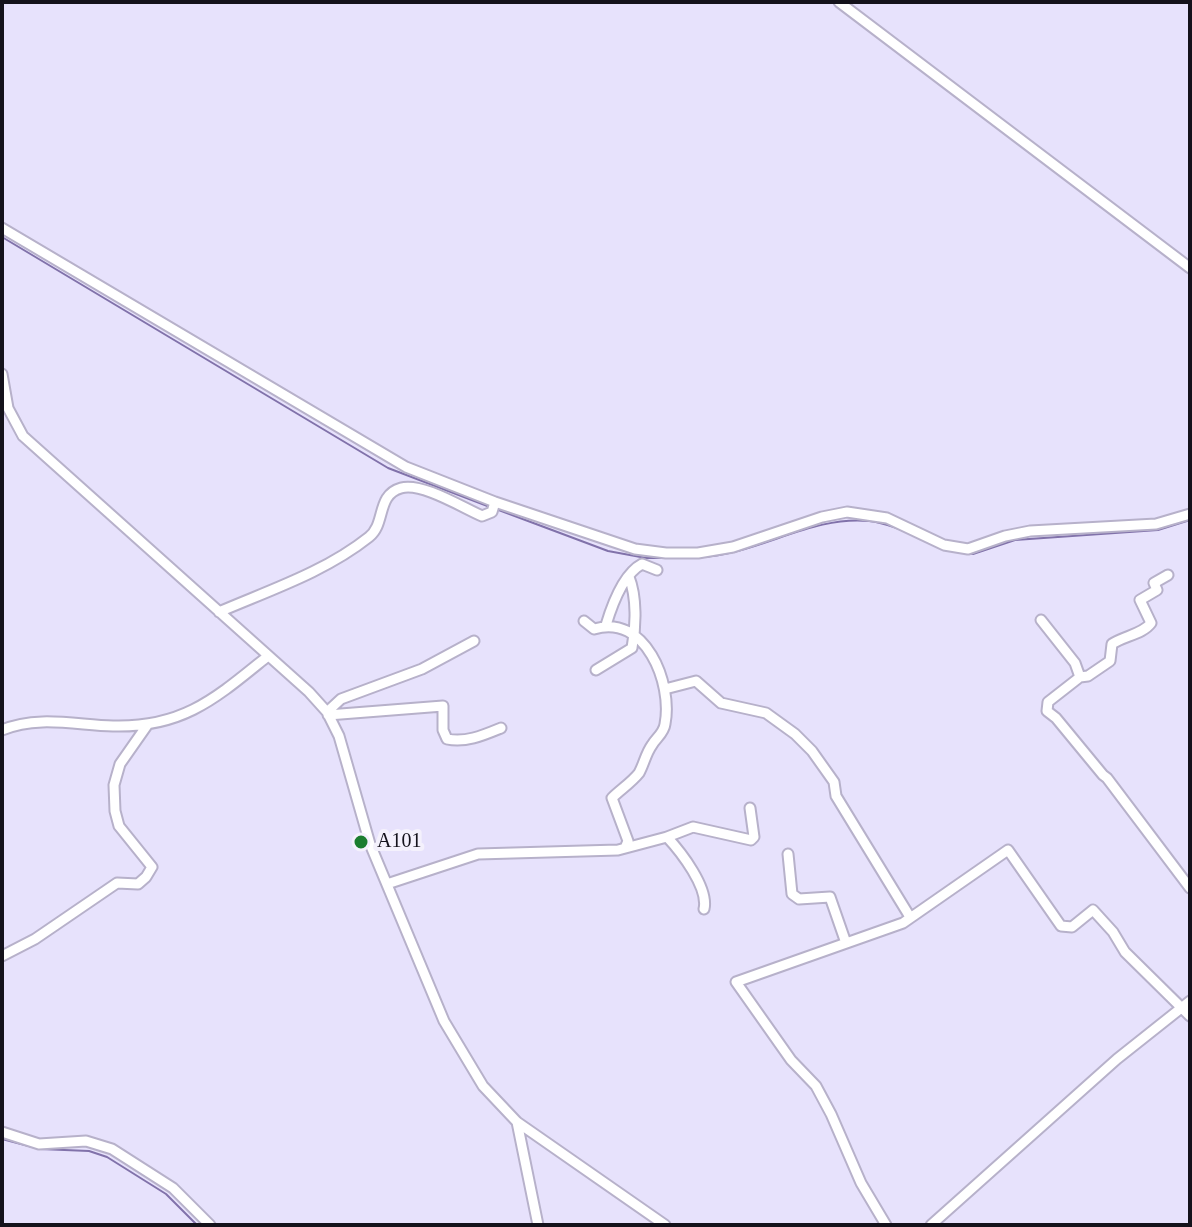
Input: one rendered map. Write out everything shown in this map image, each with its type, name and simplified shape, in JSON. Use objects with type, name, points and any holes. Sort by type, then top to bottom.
[{"type":"street","points":[[839,2],[1190,268]]},
{"type":"street","points":[[2,228],[406,467],[494,506],[635,549],[698,553],[733,547],[822,517],[847,512],[887,518],[944,545],[968,549],[1030,531],[1156,524],[1190,514]]},
{"type":"street","points":[[2,374],[8,408],[23,436],[328,713],[339,736],[370,844],[444,1021],[483,1086],[517,1122],[665,1225]]},
{"type":"street","points":[[219,612],[316,571],[372,535],[386,497],[404,487],[413,487],[482,516],[494,506]]},
{"type":"street","points":[[606,625],[635,568],[642,564],[657,570]]},
{"type":"street","points":[[1168,575],[1154,583],[1157,590],[1140,600],[1151,623],[1147,629],[1124,636],[1112,644],[1110,661],[1088,676],[1080,677],[1048,702],[1047,711],[1107,778],[1190,888]]},
{"type":"street","points":[[596,670],[632,648],[632,586],[629,577]]},
{"type":"street","points":[[1041,620],[1075,663],[1080,677]]},
{"type":"street","points":[[584,621],[594,629],[606,625],[634,635],[647,645],[665,689],[665,725],[662,733],[652,745],[638,775],[612,798],[628,841],[625,848]]},
{"type":"street","points":[[328,713],[341,699],[422,669],[474,641]]},
{"type":"street","points":[[2,730],[42,721],[115,726],[148,724],[193,712],[268,656]]},
{"type":"street","points":[[665,689],[696,681],[721,703],[766,713],[795,734],[812,751],[834,782],[836,796],[910,917]]},
{"type":"street","points":[[328,713],[443,706],[443,730],[447,739],[474,738],[501,728]]},
{"type":"street","points":[[2,956],[35,939],[117,883],[138,884],[146,877],[152,867],[119,826],[114,785],[120,764],[148,724]]},
{"type":"street","points":[[387,884],[478,854],[625,848],[693,827],[751,840],[754,824],[750,808]]},
{"type":"street","points":[[667,837],[681,851],[703,892],[704,909]]},
{"type":"street","points":[[886,1225],[861,1183],[816,1086],[791,1060],[736,982],[903,923],[1008,850],[1061,926],[1072,927],[1093,910],[1113,932],[1125,952],[1186,1004],[1190,1016]]},
{"type":"street","points":[[788,854],[792,894],[799,899],[830,897],[846,943]]},
{"type":"street","points":[[931,1225],[1117,1059],[1186,1004]]},
{"type":"street","points":[[517,1122],[538,1225]]},
{"type":"street","points":[[2,1132],[39,1144],[86,1141],[112,1149],[173,1188],[210,1225]]},
{"type":"waterway","points":[[2,237],[388,468],[490,507]]},
{"type":"waterway","points":[[496,509],[608,551],[646,558],[693,558]]},
{"type":"waterway","points":[[945,550],[973,554],[1015,540],[1158,530],[1190,520]]},
{"type":"waterway","points":[[699,557],[742,550],[805,529],[847,521],[884,524],[928,542]]},
{"type":"waterway","points":[[2,1139],[40,1149],[89,1151],[107,1157],[166,1194],[197,1225]]},
{"type":"place","name":"A101","points":[[361,842]]}]
